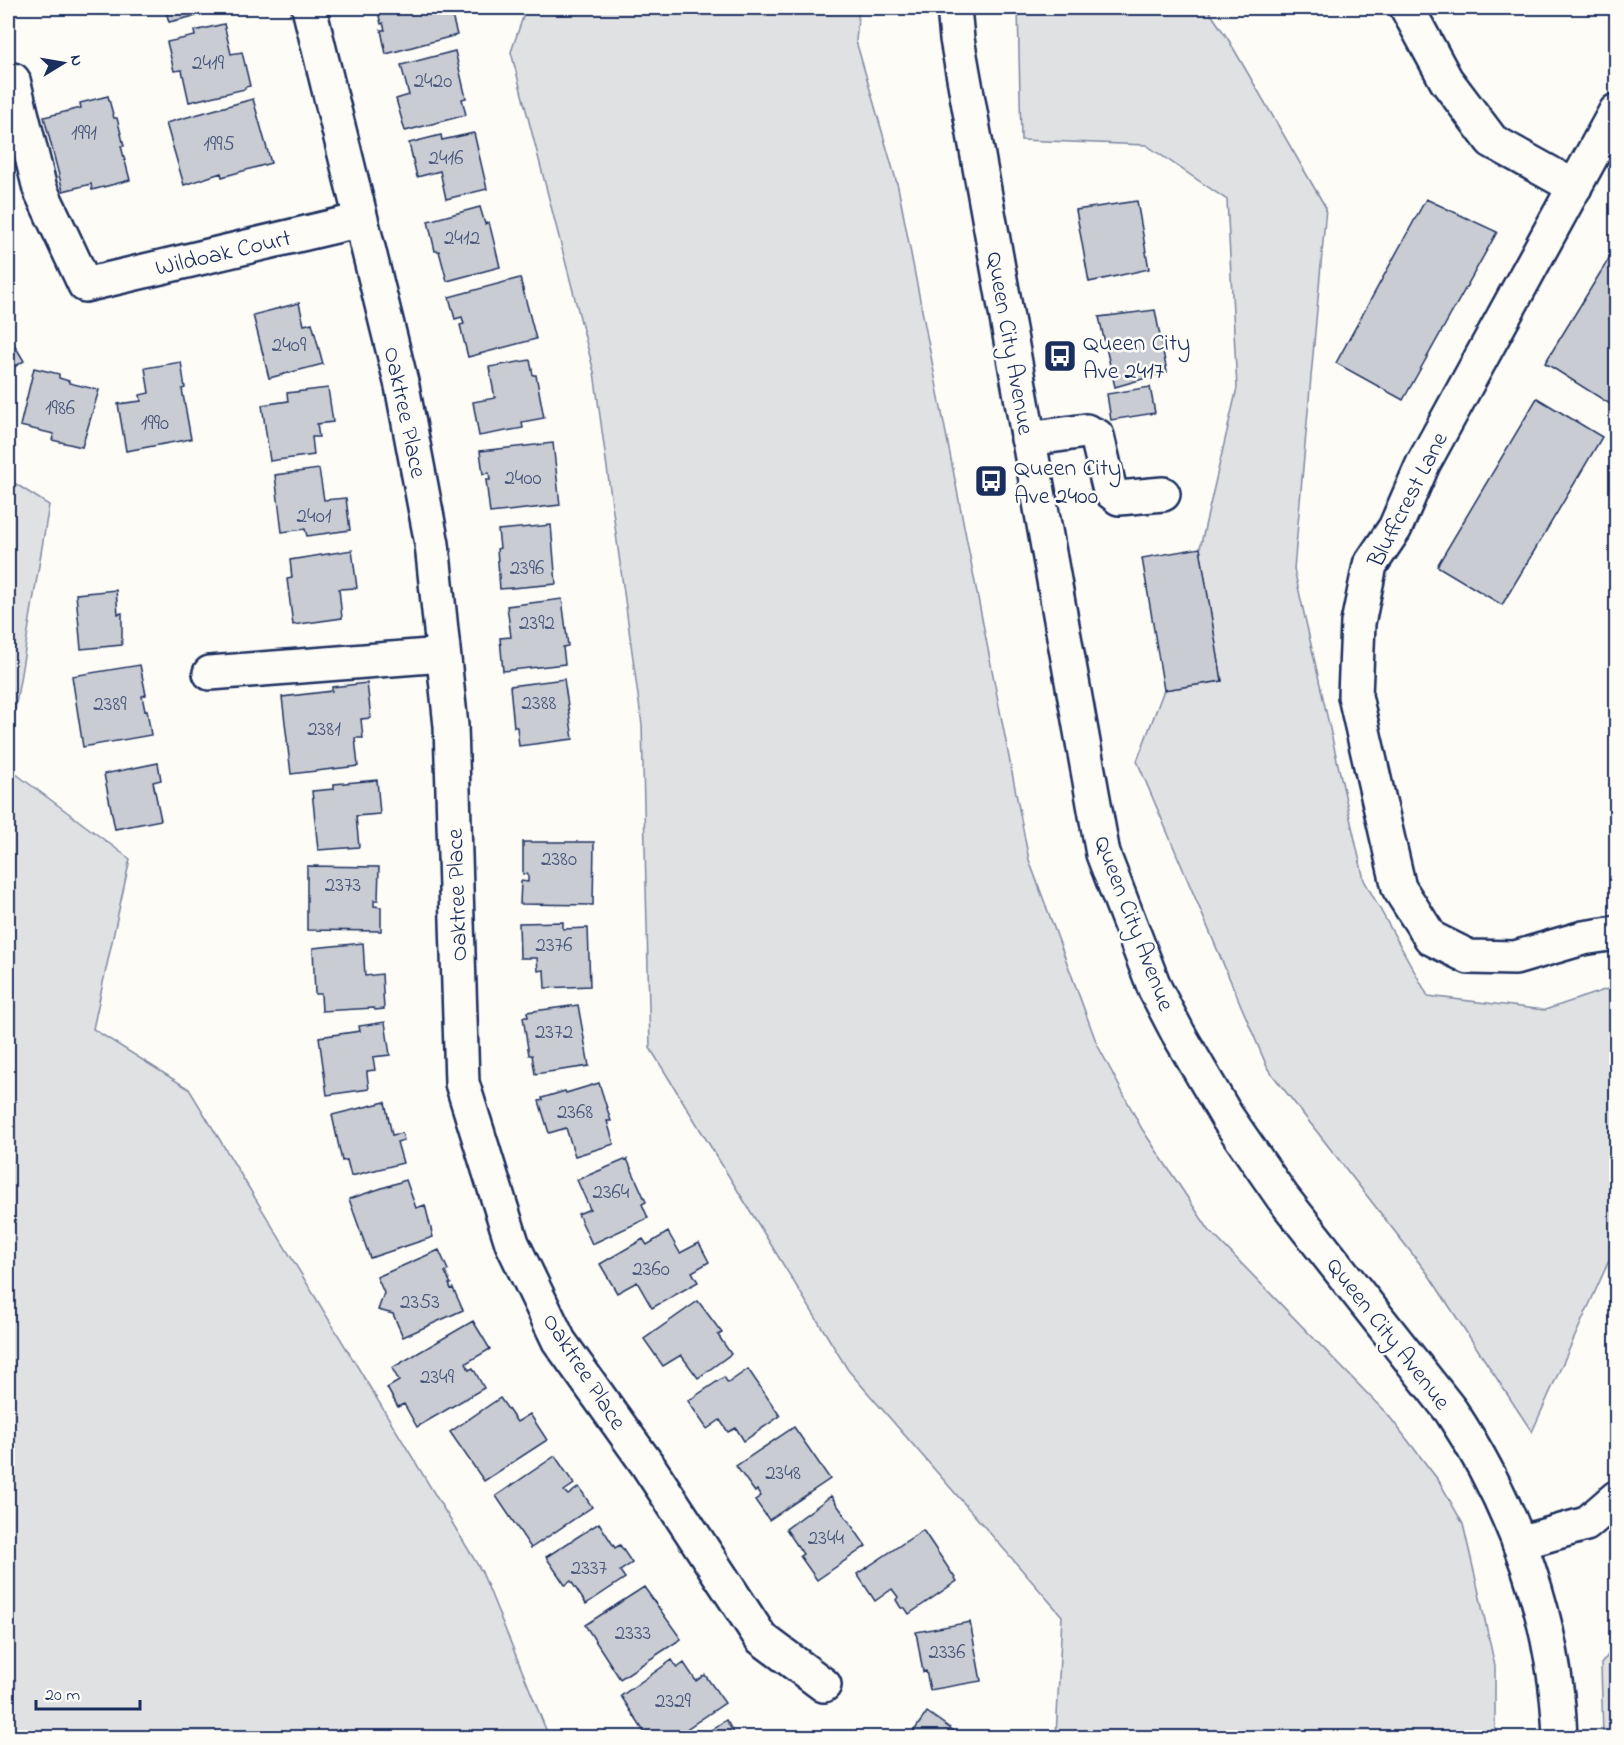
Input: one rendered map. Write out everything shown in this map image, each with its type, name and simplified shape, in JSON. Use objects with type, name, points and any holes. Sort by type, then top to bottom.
[{"type":"street","name":"Oaktree Place","points":[[309,8],[402,386],[432,544],[451,726],[462,1083],[512,1243],[559,1341],[647,1464],[761,1638],[824,1685]]},
{"type":"street","name":"Queen City Avenue","points":[[954,8],[957,39],[1104,854],[1155,989],[1227,1117],[1283,1198],[1451,1411],[1506,1508],[1529,1568],[1550,1645],[1559,1707],[1560,1737]]},
{"type":"street","points":[[1407,8],[1446,80],[1492,141],[1575,187]]},
{"type":"street","name":"Wildoak Court","points":[[13,80],[40,189],[85,285],[361,220]]},
{"type":"street","name":"Bluffcrest Lane","points":[[1617,111],[1424,464],[1395,528],[1370,565],[1358,623],[1355,696],[1399,888],[1431,938],[1468,957],[1515,958],[1583,938],[1617,933]]},
{"type":"street","points":[[1028,439],[1086,431],[1097,436],[1110,491],[1119,498],[1163,494]]},
{"type":"street","points":[[210,673],[443,655]]},
{"type":"street","points":[[1520,1543],[1586,1524],[1617,1498]]},
{"type":"shaded area","points":[[526,8],[859,8],[856,41],[898,187],[1029,860],[1097,1044],[1142,1129],[1209,1230],[1389,1416],[1439,1481],[1463,1524],[1495,1666],[1495,1737],[1056,1737],[1062,1616],[848,1370],[650,1048],[642,725],[594,372],[511,52]]},
{"type":"shaded area","points":[[1018,8],[1207,8],[1228,39],[1326,208],[1294,569],[1364,880],[1428,996],[1545,1010],[1616,986],[1616,1245],[1532,1432],[1428,1274],[1268,1069],[1137,761],[1164,690],[1222,681],[1200,548],[1237,388],[1227,200],[1146,145],[1021,140]]},
{"type":"shaded area","points":[[8,479],[49,505],[8,752]]},
{"type":"shaded area","points":[[8,768],[130,859],[93,1029],[189,1089],[482,1572],[549,1737],[8,1737]]},
{"type":"shaded area","points":[[1616,1645],[1616,1737],[1603,1737],[1601,1664]]},
{"type":"building","points":[[165,8],[228,8],[169,22]]},
{"type":"building","points":[[377,8],[450,8],[457,35],[386,54],[381,30],[385,30]]},
{"type":"building","points":[[224,24],[231,54],[242,52],[250,86],[189,102],[182,70],[174,71],[167,42],[195,36],[194,31]]},
{"type":"building","points":[[455,51],[466,98],[462,99],[466,115],[405,131],[396,99],[409,95],[401,65]]},
{"type":"building","points":[[108,96],[114,118],[117,118],[124,146],[121,146],[130,180],[92,190],[91,184],[63,191],[44,117],[81,108],[80,103]]},
{"type":"building","points":[[253,99],[271,163],[222,177],[221,173],[184,185],[166,123]]},
{"type":"building","points":[[474,133],[487,189],[446,199],[440,171],[417,177],[409,143],[441,135],[442,140]]},
{"type":"building","points":[[1426,199],[1497,232],[1403,400],[1336,363]]},
{"type":"building","points":[[1137,201],[1149,269],[1089,282],[1076,210]]},
{"type":"building","points":[[480,207],[485,224],[489,222],[500,267],[447,281],[439,251],[435,251],[428,221]]},
{"type":"building","points":[[1616,247],[1616,400],[1613,406],[1545,363]]},
{"type":"building","points":[[520,278],[536,339],[468,357],[460,325],[464,324],[462,317],[455,319],[449,297]]},
{"type":"building","points":[[299,303],[304,325],[312,323],[323,364],[269,378],[253,315]]},
{"type":"building","points":[[1155,310],[1167,372],[1115,387],[1099,317]]},
{"type":"building","points":[[8,334],[24,361],[8,371]]},
{"type":"building","points":[[530,360],[533,375],[536,375],[544,418],[522,422],[523,428],[479,436],[473,402],[495,398],[489,367]]},
{"type":"building","points":[[181,362],[185,388],[182,389],[191,439],[126,451],[118,404],[141,401],[140,395],[149,393],[145,368]]},
{"type":"building","points":[[34,368],[59,374],[59,378],[69,383],[99,390],[82,447],[52,440],[54,434],[20,426]]},
{"type":"building","points":[[1150,387],[1155,413],[1111,420],[1107,394]]},
{"type":"building","points":[[328,388],[333,422],[317,424],[319,437],[312,437],[314,455],[270,461],[262,405],[288,401],[287,393]]},
{"type":"building","points":[[1537,398],[1602,437],[1502,605],[1437,566]]},
{"type":"building","points":[[553,443],[560,505],[490,513],[486,480],[490,480],[489,473],[483,474],[480,451]]},
{"type":"building","points":[[319,469],[324,500],[346,498],[350,530],[307,536],[305,529],[282,532],[275,475]]},
{"type":"building","points":[[551,525],[556,584],[500,589],[498,530]]},
{"type":"building","points":[[1200,548],[1222,681],[1164,690],[1142,558]]},
{"type":"building","points":[[352,550],[357,588],[339,589],[342,618],[293,625],[287,579],[292,578],[290,560]]},
{"type":"building","points":[[116,590],[118,614],[122,613],[122,645],[81,649],[76,594]]},
{"type":"building","points":[[562,599],[568,646],[563,647],[565,664],[503,671],[500,638],[511,637],[507,606]]},
{"type":"building","points":[[140,665],[146,695],[142,696],[151,735],[83,747],[72,676]]},
{"type":"building","points":[[564,679],[573,739],[519,746],[517,727],[514,727],[510,686]]},
{"type":"building","points":[[367,683],[371,718],[361,719],[363,738],[355,738],[358,766],[291,774],[282,697],[332,691],[332,687]]},
{"type":"building","points":[[158,763],[161,780],[153,782],[161,820],[115,829],[104,774]]},
{"type":"building","points":[[377,780],[380,814],[356,816],[359,847],[318,850],[312,791],[334,789],[334,784]]},
{"type":"building","points":[[523,842],[594,842],[593,905],[520,904],[521,881],[528,882],[528,874],[523,874]]},
{"type":"building","points":[[307,866],[379,867],[378,900],[374,900],[374,906],[381,907],[381,931],[307,930]]},
{"type":"building","points":[[563,922],[563,929],[588,928],[590,986],[545,988],[544,970],[538,971],[537,958],[520,958],[519,923]]},
{"type":"building","points":[[363,943],[365,976],[382,974],[384,1009],[322,1011],[321,994],[315,994],[313,948]]},
{"type":"building","points":[[578,1005],[589,1066],[535,1074],[532,1055],[529,1055],[523,1017],[528,1017],[527,1012]]},
{"type":"building","points":[[385,1022],[390,1055],[373,1057],[375,1070],[367,1071],[369,1089],[327,1095],[319,1037],[360,1031],[359,1026]]},
{"type":"building","points":[[599,1083],[611,1121],[607,1121],[614,1144],[575,1156],[566,1128],[549,1133],[539,1101],[565,1091],[566,1093]]},
{"type":"building","points":[[385,1102],[392,1135],[402,1133],[404,1140],[397,1142],[403,1163],[351,1176],[347,1160],[342,1161],[332,1115]]},
{"type":"building","points":[[627,1159],[646,1202],[642,1204],[648,1218],[592,1244],[578,1214],[590,1209],[577,1180]]},
{"type":"building","points":[[406,1180],[416,1208],[425,1205],[433,1237],[370,1258],[349,1199]]},
{"type":"building","points":[[668,1232],[680,1253],[699,1243],[709,1262],[692,1272],[698,1282],[652,1308],[637,1282],[617,1293],[600,1264],[643,1239],[647,1245]]},
{"type":"building","points":[[439,1250],[448,1270],[445,1272],[451,1289],[453,1288],[463,1310],[403,1337],[393,1314],[378,1310],[384,1293],[377,1277]]},
{"type":"building","points":[[698,1301],[722,1333],[718,1335],[731,1354],[698,1378],[681,1355],[663,1366],[644,1339]]},
{"type":"building","points":[[473,1321],[490,1349],[466,1363],[469,1370],[473,1368],[484,1388],[417,1427],[404,1404],[398,1407],[387,1388],[399,1381],[392,1368]]},
{"type":"building","points":[[748,1369],[780,1416],[744,1441],[736,1428],[728,1432],[720,1420],[707,1429],[688,1401],[724,1377],[728,1383]]},
{"type":"building","points":[[500,1398],[517,1422],[530,1414],[547,1440],[484,1481],[450,1432]]},
{"type":"building","points":[[794,1427],[830,1479],[769,1520],[755,1500],[761,1496],[757,1490],[755,1492],[736,1466]]},
{"type":"building","points":[[555,1456],[574,1484],[564,1491],[568,1495],[579,1487],[592,1507],[531,1548],[496,1496]]},
{"type":"building","points":[[831,1496],[866,1546],[817,1580],[800,1556],[803,1554],[786,1529]]},
{"type":"building","points":[[599,1523],[615,1548],[620,1545],[632,1563],[620,1571],[625,1578],[586,1604],[571,1581],[565,1585],[546,1557]]},
{"type":"building","points":[[923,1530],[957,1581],[909,1614],[905,1608],[901,1608],[896,1600],[898,1597],[892,1589],[875,1601],[857,1574]]},
{"type":"building","points":[[644,1587],[681,1639],[620,1679],[585,1625]]},
{"type":"building","points":[[970,1622],[981,1681],[930,1690],[926,1671],[923,1672],[916,1632]]},
{"type":"building","points":[[672,1660],[677,1668],[684,1663],[696,1681],[705,1675],[725,1703],[673,1738],[648,1738],[621,1696]]},
{"type":"building","points":[[927,1712],[964,1738],[909,1738]]},
{"type":"building","points":[[726,1720],[737,1738],[699,1738]]},
{"type":"place","name":"Queen City Ave 2417","points":[[1060,356]]},
{"type":"place","name":"Queen City Ave 2400","points":[[991,481]]}]
